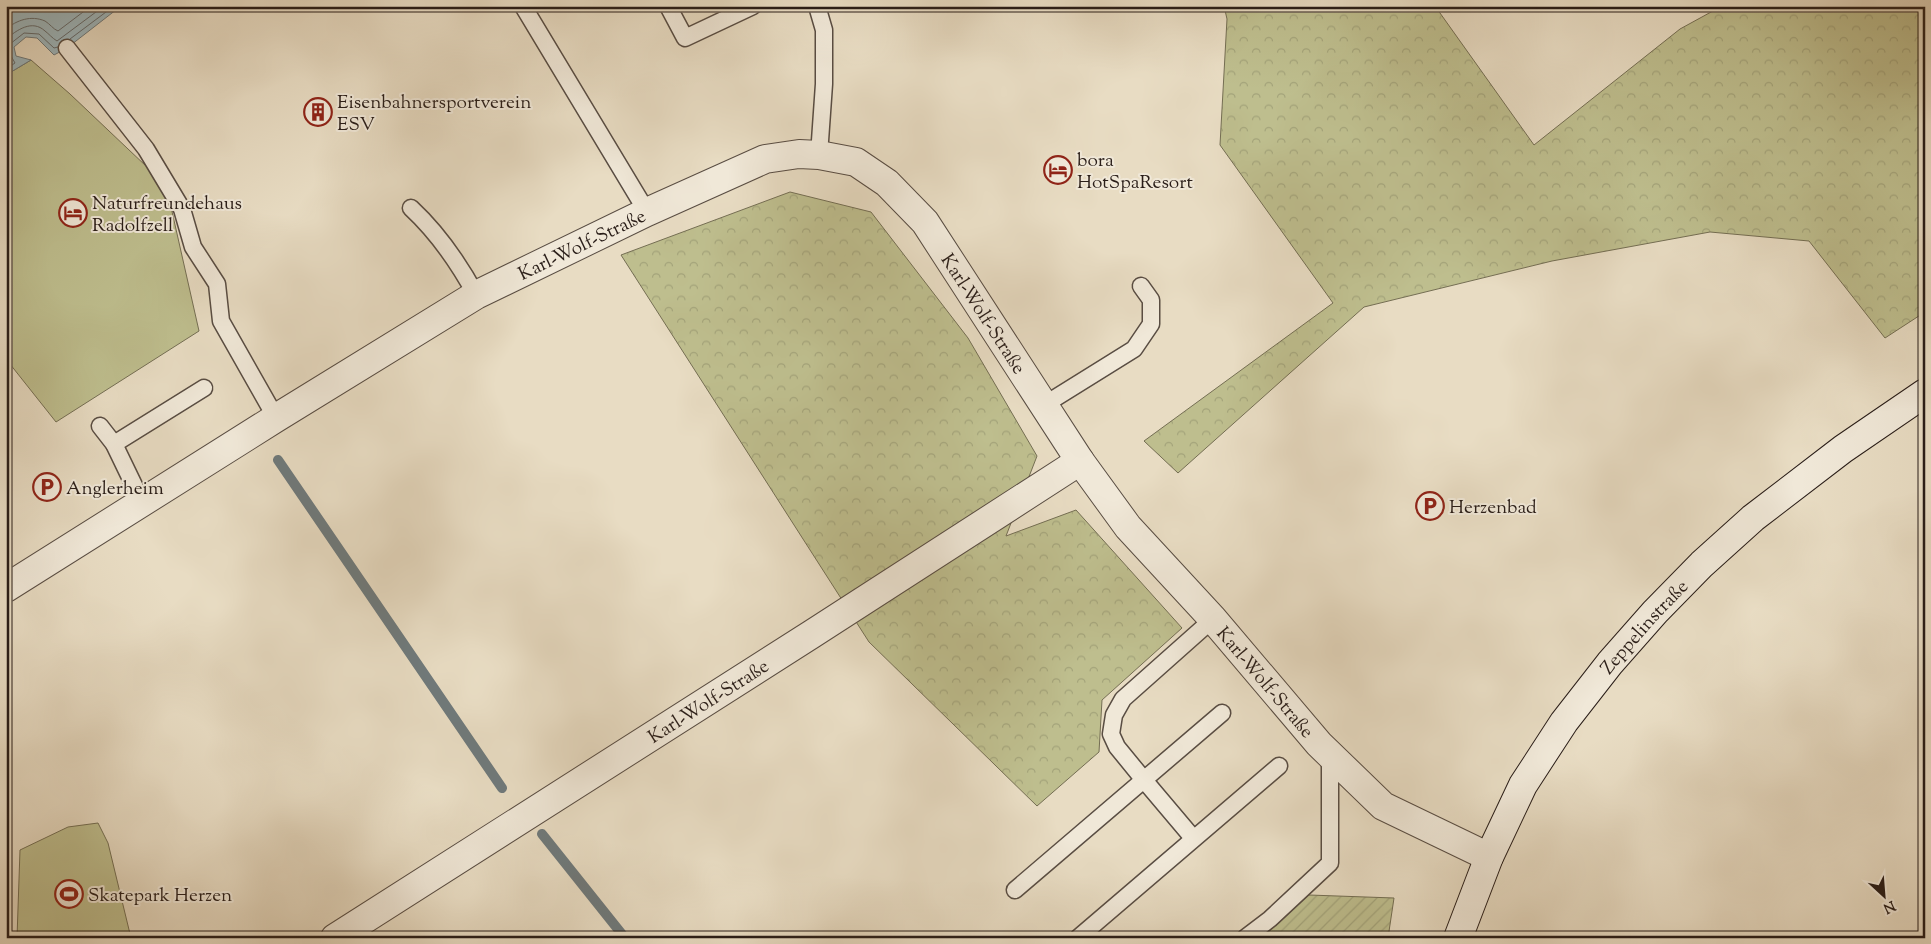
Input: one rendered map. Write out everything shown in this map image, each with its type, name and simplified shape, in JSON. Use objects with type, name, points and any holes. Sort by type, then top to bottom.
[{"type":"street","name":"Karl-Wolf-Straße","points":[[6,588],[476,295],[647,212],[765,159],[799,154],[819,155],[856,162],[887,183],[925,222],[1080,461],[1128,527],[1214,619],[1319,744],[1383,806],[1489,857]]},
{"type":"street","name":"Zeppelinstraße","points":[[1458,938],[1489,857],[1523,786],[1564,722],[1610,663],[1654,612],[1702,564],[1753,518],[1843,449],[1925,393]]},
{"type":"street","name":"Karl-Wolf-Straße","points":[[335,938],[1080,461]]},
{"type":"lane","points":[[523,6],[647,212]]},
{"type":"lane","points":[[668,6],[685,38],[753,6]]},
{"type":"lane","points":[[817,6],[824,30],[824,84],[819,155]]},
{"type":"lane","points":[[67,48],[146,148],[182,209],[193,247],[217,284],[220,321],[276,418]]},
{"type":"lane","points":[[411,208],[433,229],[476,295]]},
{"type":"lane","points":[[1044,405],[1134,349],[1152,324],[1151,300],[1141,286]]},
{"type":"lane","points":[[114,444],[204,388]]},
{"type":"lane","points":[[100,426],[114,444],[142,502]]},
{"type":"lane","points":[[1193,838],[1117,747],[1110,734],[1114,715],[1123,698],[1214,619]]},
{"type":"lane","points":[[1015,890],[1222,713]]},
{"type":"lane","points":[[1245,938],[1270,918],[1330,863],[1330,753]]},
{"type":"lane","points":[[1078,938],[1279,766]]},
{"type":"green space","points":[[1224,6],[1435,6],[1534,145],[1680,29],[1722,6],[1925,6],[1925,312],[1885,338],[1809,241],[1710,232],[1552,261],[1364,307],[1178,473],[1144,441],[1333,303],[1220,145],[1227,19]]},
{"type":"green space","points":[[31,60],[70,94],[166,185],[199,331],[56,422],[6,359],[6,75]]},
{"type":"green space","points":[[790,192],[871,212],[968,338],[1037,456],[1006,536],[1076,510],[1182,628],[1102,700],[1099,752],[1037,806],[869,642],[621,255]]},
{"type":"green space","name":"Skatepark Herzen","points":[[98,823],[108,843],[131,938],[17,938],[20,850],[68,827]]},
{"type":"green space","points":[[1309,895],[1394,898],[1388,938],[1257,938]]},
{"type":"water","points":[[6,6],[121,6],[67,48],[54,55],[37,38],[26,37],[14,47],[16,56],[31,60],[6,75]]},
{"type":"waterway","points":[[278,460],[502,788]]},
{"type":"waterway","points":[[542,834],[625,938]]},
{"type":"place","name":"Eisenbahnersportverein ESV","points":[[318,112]]},
{"type":"place","name":"bora HotSpaResort","points":[[1058,170]]},
{"type":"place","name":"Naturfreundehaus Radolfzell","points":[[73,213]]},
{"type":"place","name":"Anglerheim","points":[[47,487]]},
{"type":"place","name":"Herzenbad","points":[[1430,506]]},
{"type":"place","name":"Skatepark Herzen","points":[[69,894]]}]
